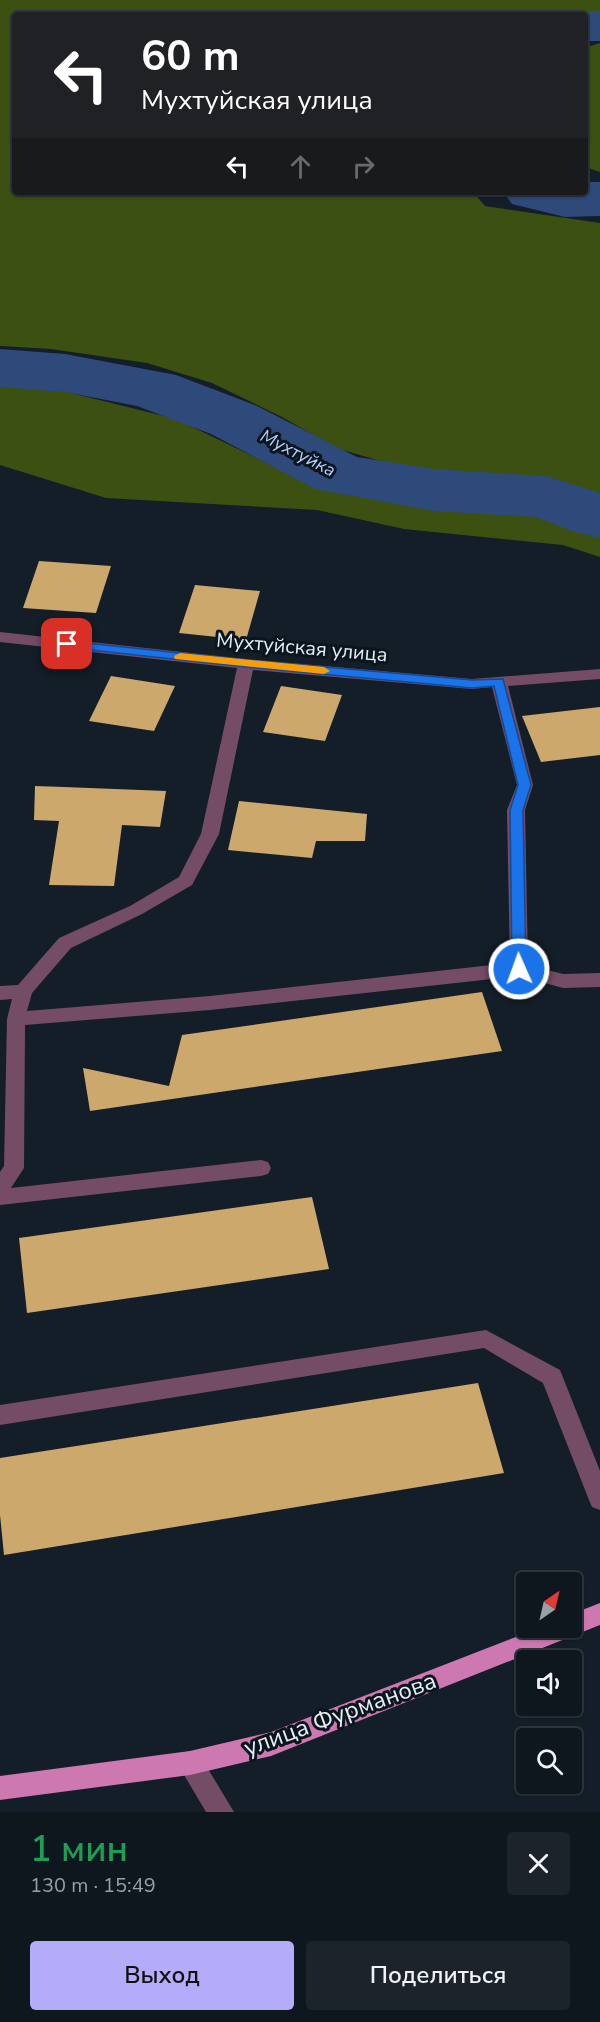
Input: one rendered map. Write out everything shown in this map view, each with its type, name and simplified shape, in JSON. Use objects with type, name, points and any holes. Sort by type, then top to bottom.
[{"type":"main road","points":[[582,1621],[600,1614]]},
{"type":"main road","name":"улица Фурманова","points":[[0,1788],[190,1763],[271,1744],[541,1638]]},
{"type":"street","name":"Мухтуйская улица","points":[[0,637],[246,664],[472,684],[600,674]]},
{"type":"street","points":[[0,1187],[14,1168],[16,1019],[23,991],[66,943],[136,910],[186,881],[210,834],[246,664]]},
{"type":"street","points":[[499,682],[525,785],[516,810],[519,969]]},
{"type":"street","points":[[16,1019],[210,1003],[519,969],[562,981],[600,980]]},
{"type":"street","points":[[0,993],[23,991]]},
{"type":"street","points":[[0,1197],[261,1168]]},
{"type":"street","points":[[0,1415],[486,1339],[552,1377],[600,1500]]},
{"type":"street","points":[[190,1763],[221,1812]]},
{"type":"green space","points":[[0,0],[600,0],[600,20],[588,19],[588,12],[12,12],[12,195],[476,195],[485,206],[600,223],[600,507],[570,491],[515,478],[424,474],[336,448],[282,417],[212,383],[147,363],[51,349],[0,346]]},
{"type":"green space","points":[[600,43],[600,172],[588,168],[588,47]]},
{"type":"green space","points":[[0,385],[63,391],[176,419],[300,479],[443,502],[544,513],[600,531],[600,557],[563,545],[404,529],[317,510],[106,498],[0,465]]},
{"type":"building","points":[[39,561],[111,566],[96,613],[23,608]]},
{"type":"building","points":[[195,585],[260,591],[246,640],[179,633]]},
{"type":"building","points":[[111,676],[175,686],[154,731],[89,721]]},
{"type":"building","points":[[281,686],[342,695],[325,741],[263,732]]},
{"type":"building","points":[[600,707],[600,755],[541,762],[522,716]]},
{"type":"building","points":[[35,786],[166,791],[160,827],[122,825],[114,886],[49,885],[59,821],[34,820]]},
{"type":"building","points":[[239,801],[367,814],[365,841],[316,841],[312,858],[228,850]]},
{"type":"building","points":[[482,992],[502,1051],[90,1111],[83,1068],[169,1086],[182,1035]]},
{"type":"building","points":[[312,1197],[329,1269],[27,1313],[19,1238]]},
{"type":"building","points":[[478,1383],[504,1473],[4,1555],[0,1515],[0,1458]]},
{"type":"waterway","name":"Мухтуйка","points":[[588,26],[600,26]]},
{"type":"waterway","name":"Мухтуйка","points":[[544,195],[565,200],[600,199]]},
{"type":"waterway","name":"Мухтуйка","points":[[0,368],[65,373],[153,389],[234,420],[339,474],[434,490],[546,497],[600,517]]},
{"type":"slow traffic","points":[[180,656],[324,671]]},
{"type":"route","points":[[67,644],[246,664],[472,684],[499,682],[525,785],[516,810],[519,969]]}]
